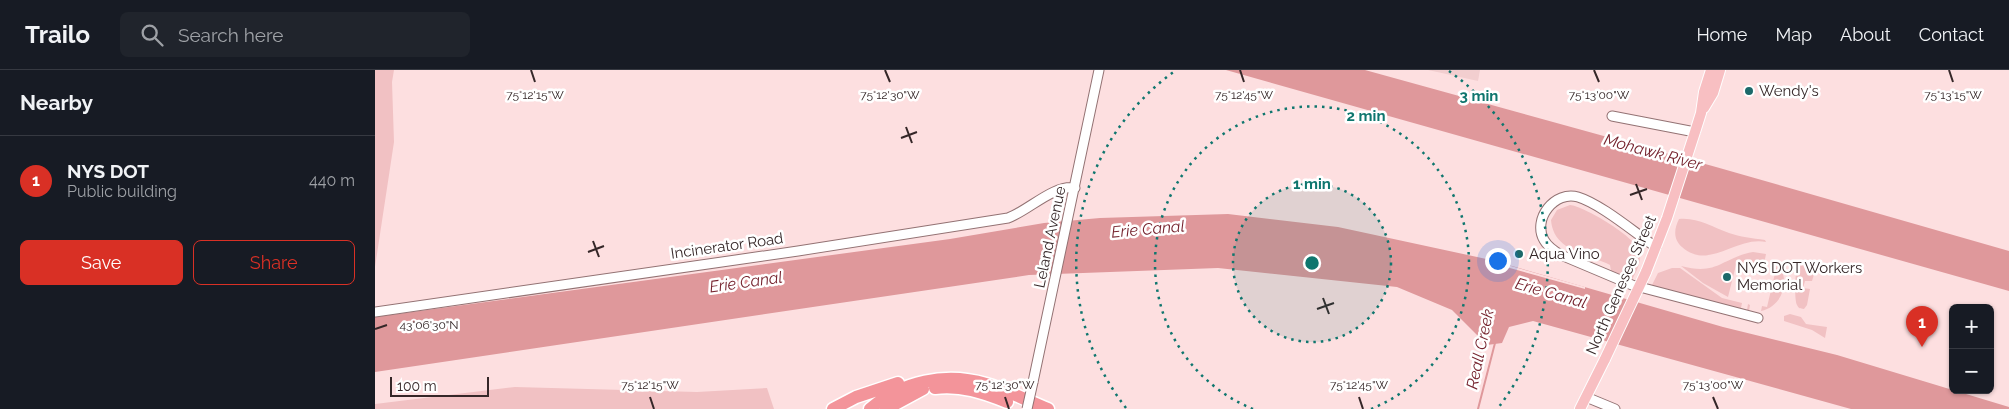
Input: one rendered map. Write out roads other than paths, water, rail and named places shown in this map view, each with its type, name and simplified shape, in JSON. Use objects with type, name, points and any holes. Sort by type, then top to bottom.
[{"type":"highway","points":[[870,409],[891,393],[914,384],[952,378],[987,384],[1048,409]]},
{"type":"highway","points":[[833,409],[857,397],[896,384],[921,379],[935,380]]},
{"type":"highway","points":[[877,409],[901,395],[923,389],[945,387],[984,392],[1026,409]]},
{"type":"highway","points":[[886,409],[923,389]]},
{"type":"main road","name":"North Genesee Street","points":[[1580,409],[1646,272],[1656,247],[1701,113],[1704,92],[1711,70]]},
{"type":"main road","name":"North Genesee Street","points":[[1701,113],[1713,93],[1720,70]]},
{"type":"street","name":"Leland Avenue","points":[[1026,409],[1053,293],[1099,70]]},
{"type":"street","points":[[1612,116],[1695,132]]},
{"type":"street","name":"Incinerator Road","points":[[375,312],[1008,218],[1024,211],[1059,190],[1067,187],[1075,188]]},
{"type":"street","points":[[1656,247],[1596,206],[1579,197],[1564,196],[1549,206],[1541,220],[1541,231],[1544,240],[1551,249],[1561,255],[1632,285],[1758,318]]},
{"type":"street","points":[[1586,397],[1615,409]]},
{"type":"water","name":"Mohawk River","points":[[1226,70],[1365,70],[1716,167],[2009,251],[2009,291]]},
{"type":"water","name":"Erie Canal","points":[[1228,214],[1338,227],[1491,260],[1723,327],[1837,355],[1949,389],[1949,394],[1966,394],[2009,407],[2009,409],[1851,409],[1533,321],[1509,327],[1502,343],[1487,345],[1452,310],[1397,287],[1218,268],[1029,275],[375,372],[375,317],[950,239],[1044,223],[1100,218]]},
{"type":"waterway","name":"Reall Creek","points":[[1478,409],[1495,343]]},
{"type":"place","name":"Wendy's","points":[[1749,91]]},
{"type":"place","name":"Aqua Vino","points":[[1519,254]]},
{"type":"place","name":"NYS DOT Workers Memorial","points":[[1727,277]]},
{"type":"place","name":"NYS DOT","points":[[1922,347]]}]
